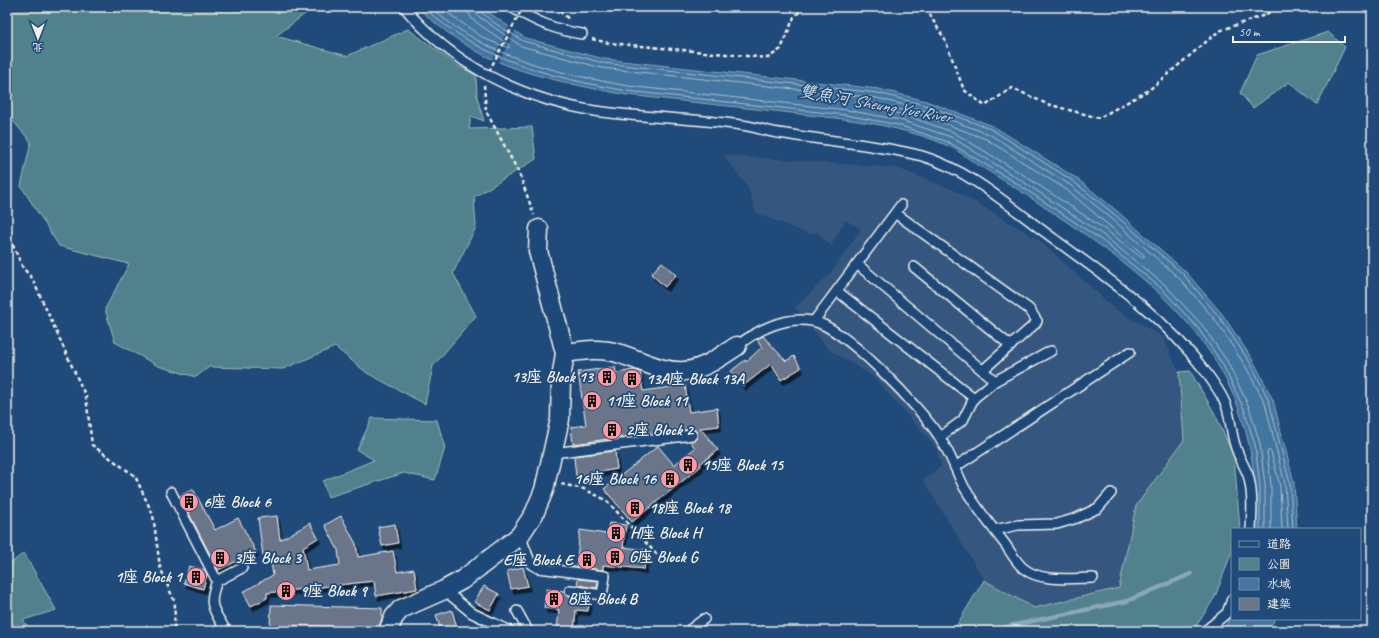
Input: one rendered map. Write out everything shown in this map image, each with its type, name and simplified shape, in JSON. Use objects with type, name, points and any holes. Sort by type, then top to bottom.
[{"type":"street","points":[[388,631],[394,617],[401,609],[444,590],[468,575],[520,535],[534,514],[547,482],[560,419],[561,379],[565,353],[538,251],[539,229]]},
{"type":"street","points":[[565,353],[586,350],[612,352],[666,369],[685,371],[708,364],[737,346]]},
{"type":"lane","points":[[404,7],[422,28],[450,52],[473,68],[488,73],[539,98],[594,111],[743,125],[771,132],[883,148],[924,157],[955,169],[986,188],[1124,290],[1172,331],[1198,362],[1214,384],[1227,409],[1230,429],[1237,453],[1247,474],[1252,495],[1251,528]]},
{"type":"lane","points":[[511,7],[530,18],[559,30],[582,34]]},
{"type":"lane","points":[[814,321],[901,205]]},
{"type":"lane","points":[[895,213],[1029,309],[1037,320],[1035,324],[1011,346],[982,370]]},
{"type":"lane","points":[[857,264],[995,381]]},
{"type":"lane","points":[[914,267],[1011,346]]},
{"type":"lane","points":[[837,291],[974,398]]},
{"type":"lane","points":[[737,346],[749,337],[783,322],[796,320],[814,321],[834,331],[874,361],[940,437],[965,488],[1023,568],[1044,578],[1094,578]]},
{"type":"lane","points":[[940,437],[963,420],[974,398],[995,381],[1052,351]]},
{"type":"lane","points":[[954,467],[1130,352]]},
{"type":"lane","points":[[553,454],[692,435]]},
{"type":"lane","points":[[171,492],[217,581]]},
{"type":"lane","points":[[994,530],[1018,525],[1057,524],[1077,518],[1098,508],[1111,493]]},
{"type":"lane","points":[[520,535],[532,564],[538,568],[604,576],[602,595],[570,590]]},
{"type":"lane","points":[[226,631],[211,604],[212,593],[217,581],[242,568]]},
{"type":"lane","points":[[444,590],[472,613],[510,631]]},
{"type":"lane","points":[[1205,631],[1227,613],[1231,601]]},
{"type":"lane","points":[[518,611],[528,631]]},
{"type":"lane","points":[[688,631],[704,619]]},
{"type":"path","points":[[523,7],[488,73],[484,91],[486,111],[519,173],[539,229]]},
{"type":"path","points":[[554,7],[576,24],[582,34],[609,43],[768,58],[781,49],[794,18],[805,7]]},
{"type":"path","points":[[928,7],[931,17],[945,40],[964,90],[985,106],[1012,88],[1047,104],[1099,118],[1149,90],[1219,31],[1265,15],[1277,7]]},
{"type":"path","points":[[7,232],[23,268],[32,278],[86,397],[92,445],[135,476],[153,515],[160,567],[175,603],[174,631]]},
{"type":"path","points":[[547,482],[584,489],[603,498],[662,560]]},
{"type":"shaded area","points":[[723,155],[897,168],[954,190],[1039,240],[1115,309],[1163,337],[1179,372],[1184,440],[1139,502],[1119,588],[1034,608],[984,580],[923,480],[941,466],[937,449],[875,378],[828,349],[795,307],[831,273],[861,229],[845,220],[831,246],[817,232],[809,234],[756,213],[748,187]]},
{"type":"green space","points":[[7,7],[314,7],[276,36],[347,56],[408,29],[458,66],[476,75],[477,97],[484,121],[471,116],[469,129],[532,127],[536,159],[474,197],[476,227],[453,273],[476,316],[433,366],[425,404],[367,373],[335,347],[283,369],[209,367],[196,377],[158,366],[115,342],[105,309],[129,264],[59,246],[21,186],[31,142],[7,114]]},
{"type":"green space","points":[[1328,32],[1345,47],[1317,105],[1289,82],[1253,108],[1240,93],[1257,55]]},
{"type":"green space","points":[[1190,371],[1214,412],[1234,456],[1240,528],[1231,528],[1231,554],[1215,597],[1193,631],[953,631],[984,580],[1034,608],[1119,588],[1136,506],[1184,440],[1179,372]]},
{"type":"green space","points":[[372,418],[437,420],[445,448],[435,480],[404,473],[328,497],[323,481],[374,460],[357,450]]},
{"type":"green space","points":[[24,553],[56,610],[23,620],[31,631],[7,631],[7,566]]},
{"type":"water","name":"雙魚河 Sheung Yue River","points":[[417,7],[481,7],[525,38],[604,59],[879,89],[926,101],[993,126],[1076,178],[1117,211],[1186,272],[1223,315],[1254,362],[1273,400],[1294,483],[1297,528],[1256,528],[1253,471],[1243,421],[1224,376],[1199,337],[1168,302],[1131,269],[1089,237],[953,149],[940,142],[922,136],[869,123],[627,95],[550,79],[494,60],[462,42],[431,20]]},
{"type":"water","points":[[1231,616],[1231,620],[1274,620],[1268,631],[1223,631]]},
{"type":"pier","points":[[510,25],[516,29],[498,63],[492,60]]},
{"type":"building","points":[[662,262],[676,275],[665,287],[651,274]]},
{"type":"building","points":[[763,336],[786,361],[794,356],[801,368],[781,380],[771,364],[743,386],[731,371],[745,360],[746,362],[762,347],[757,339]]},
{"type":"building","points":[[615,367],[616,373],[634,370],[640,372],[643,391],[685,385],[689,412],[717,408],[719,426],[700,428],[718,450],[700,464],[701,466],[632,522],[604,489],[658,446],[674,465],[695,448],[690,441],[696,439],[698,435],[694,429],[676,431],[678,429],[573,444],[571,427],[586,425],[578,372]]},
{"type":"building","points":[[615,451],[617,469],[576,476],[575,456]]},
{"type":"building","points":[[193,489],[215,530],[238,518],[256,552],[218,570],[180,496]]},
{"type":"building","points":[[277,516],[280,540],[310,523],[318,538],[303,547],[307,570],[340,565],[338,550],[325,525],[341,516],[356,544],[358,557],[393,551],[397,572],[414,569],[417,589],[376,596],[374,581],[267,593],[267,598],[251,606],[243,592],[273,575],[270,556],[263,556],[258,518]]},
{"type":"building","points":[[609,523],[626,525],[623,547],[647,550],[644,569],[603,565],[603,570],[576,567],[580,530],[607,534]]},
{"type":"building","points":[[395,524],[398,543],[382,546],[378,527]]},
{"type":"building","name":"1座 Block 1","points":[[189,566],[205,570],[207,574],[203,589],[184,583]]},
{"type":"building","points":[[523,567],[528,586],[511,589],[507,571]]},
{"type":"building","points":[[578,579],[598,581],[597,588],[577,585]]},
{"type":"building","points":[[484,586],[499,594],[490,610],[474,602]]},
{"type":"building","points":[[547,589],[564,591],[569,596],[590,599],[588,611],[576,610],[574,631],[557,631],[559,610],[544,608]]},
{"type":"building","points":[[271,605],[382,608],[382,618],[378,631],[362,631],[362,627],[290,625],[290,628],[270,628]]},
{"type":"building","points":[[452,610],[458,631],[441,631],[436,615]]},
{"type":"waterway","points":[[995,631],[1010,626],[1127,601],[1191,574]]},
{"type":"place","name":"13座 Block 13","points":[[607,377]]},
{"type":"place","name":"13A座 Block 13A","points":[[632,379]]},
{"type":"place","name":"11座 Block 11","points":[[592,401]]},
{"type":"place","name":"2座 Block 2","points":[[612,430]]},
{"type":"place","name":"15座 Block 15","points":[[688,465]]},
{"type":"place","name":"16座 Block 16","points":[[670,479]]},
{"type":"place","name":"6座 Block 6","points":[[189,502]]},
{"type":"place","name":"18座 Block 18","points":[[635,508]]},
{"type":"place","name":"H座 Block H","points":[[616,533]]},
{"type":"place","name":"G座 Block G","points":[[615,557]]},
{"type":"place","name":"3座 Block 3","points":[[220,558]]},
{"type":"place","name":"E座 Block E","points":[[587,560]]},
{"type":"place","name":"1座 Block 1","points":[[196,577]]},
{"type":"place","name":"9座 Block 9","points":[[286,591]]},
{"type":"place","name":"B座 Block B","points":[[554,599]]}]
